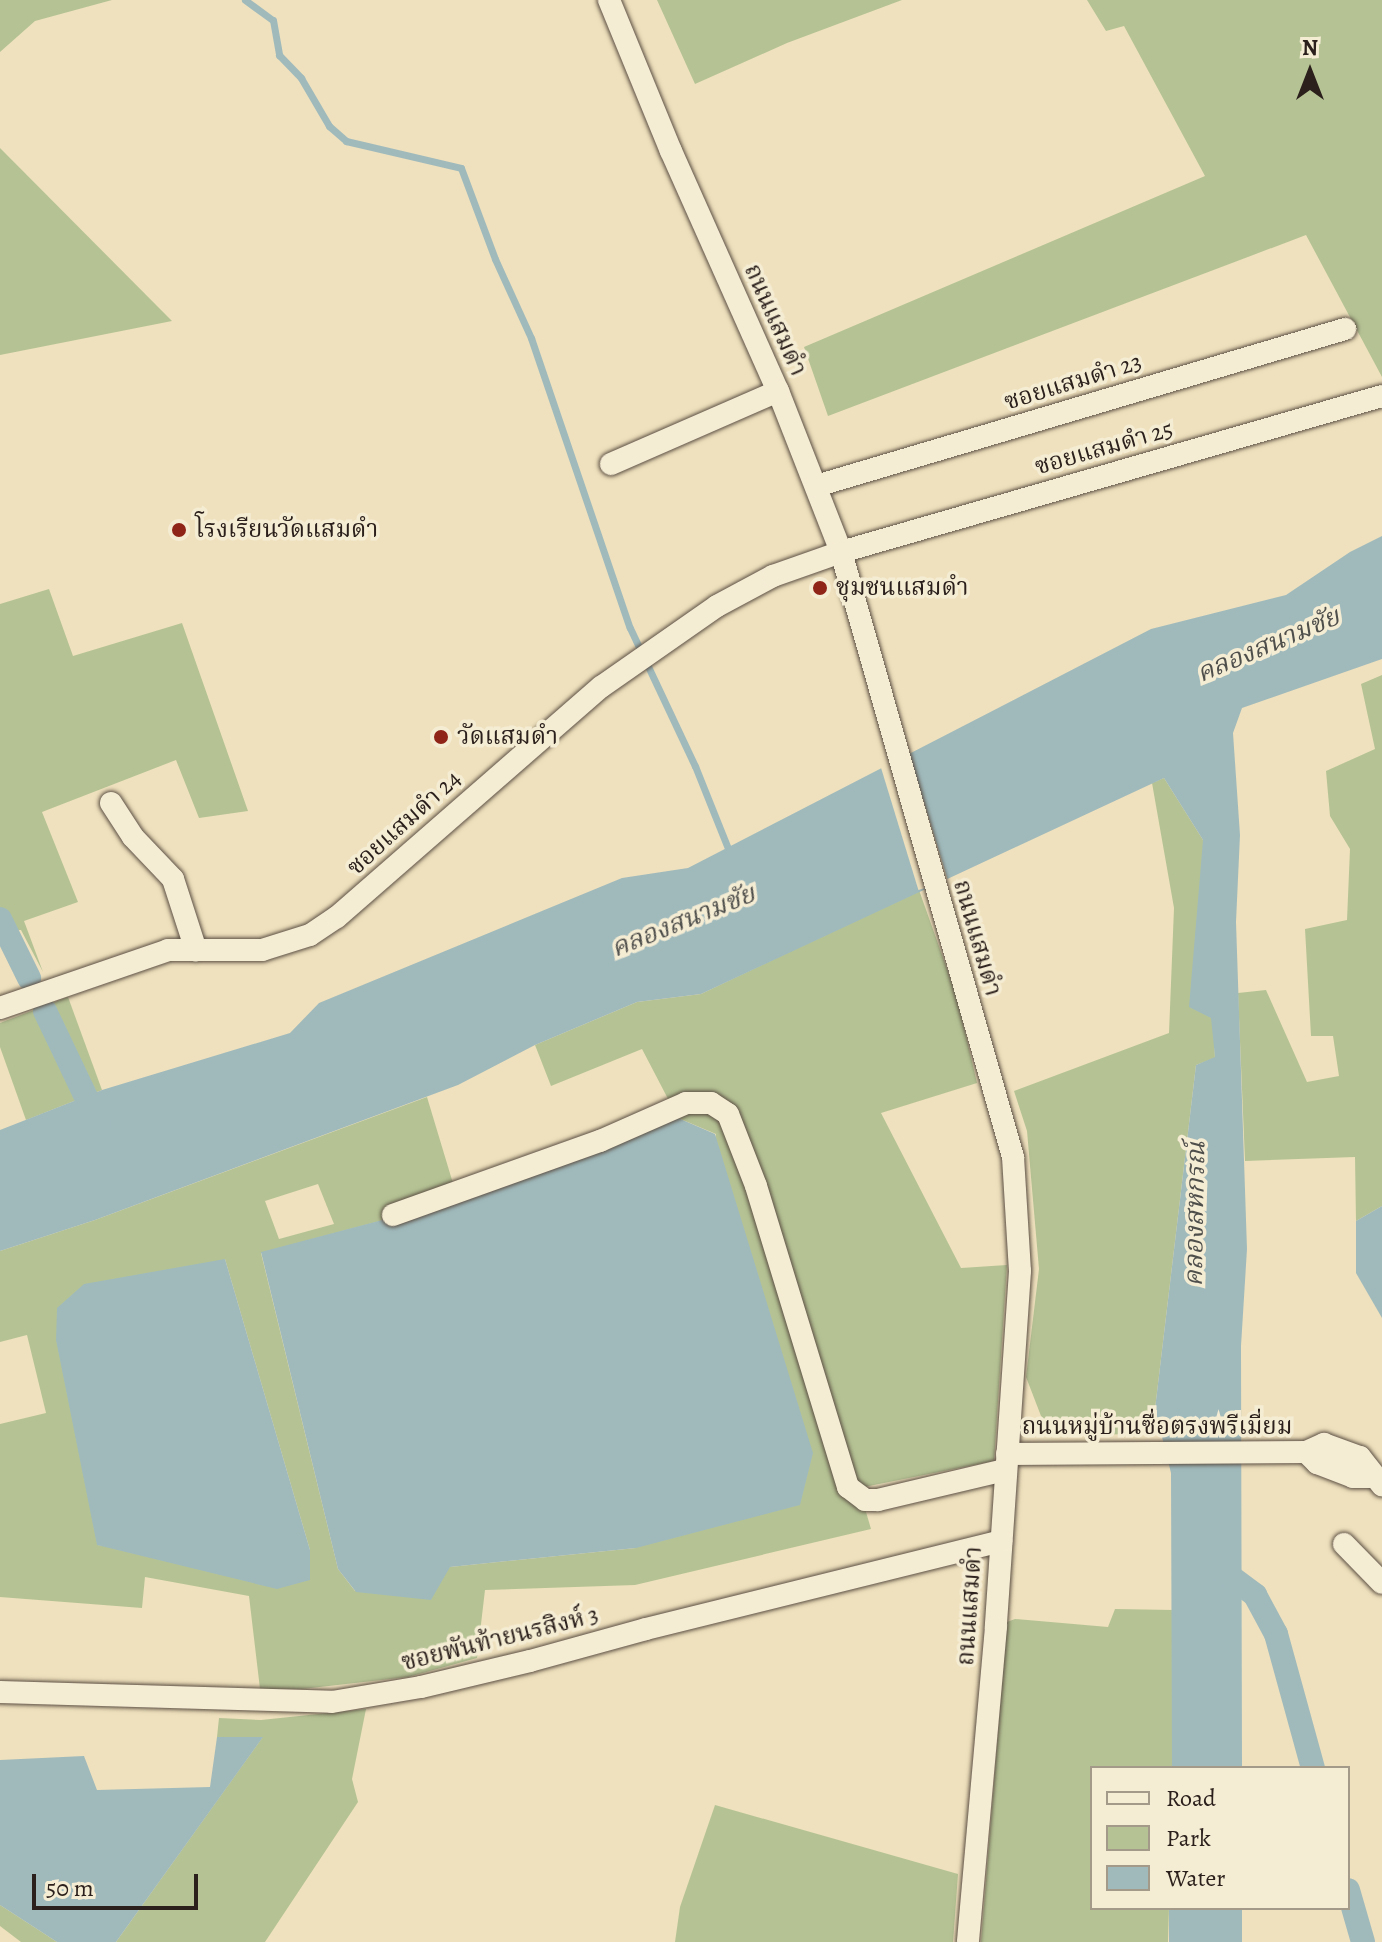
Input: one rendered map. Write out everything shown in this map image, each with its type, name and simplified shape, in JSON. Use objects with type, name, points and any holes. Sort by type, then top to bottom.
[{"type":"street","name":"ถนนแสมดำ","points":[[609,0],[671,151],[778,391],[841,552],[1015,1169],[1020,1271],[968,1942]]},
{"type":"street","name":"ซอยแสมดำ 23","points":[[816,486],[1345,329]]},
{"type":"street","points":[[611,464],[778,391]]},
{"type":"street","name":"ซอยแสมดำ 25","points":[[841,552],[1382,396]]},
{"type":"street","name":"ซอยแสมดำ 24","points":[[0,1008],[168,950],[262,950],[310,935],[348,907],[601,687],[731,598],[773,576],[841,552]]},
{"type":"street","points":[[111,803],[133,837],[173,879],[196,950]]},
{"type":"street","name":"ถนนหมู่บ้านซื่อตรงพรีเมี่ยม","points":[[393,1215],[600,1141],[686,1103],[711,1103],[728,1114],[756,1186],[848,1487],[865,1500],[878,1500],[1006,1462],[1152,1453],[1306,1452],[1317,1463],[1353,1477],[1377,1481]]},
{"type":"street","name":"ซอยพันท้ายนรสิงห์ 3","points":[[0,1692],[332,1702],[421,1687],[489,1671],[1001,1541]]},
{"type":"street","points":[[1344,1544],[1382,1583]]},
{"type":"green space","points":[[0,0],[112,0],[35,21],[0,52]]},
{"type":"green space","points":[[657,0],[902,0],[787,43],[695,84]]},
{"type":"green space","points":[[1087,0],[1382,0],[1382,377],[1306,235],[828,416],[804,347],[1205,176],[1124,26],[1106,31]]},
{"type":"green space","points":[[0,148],[172,321],[0,355]]},
{"type":"green space","points":[[49,589],[73,656],[182,623],[248,811],[199,818],[176,760],[42,812],[78,902],[24,921],[43,972],[21,930],[0,931],[0,604]]},
{"type":"green space","points":[[1382,675],[1382,1206],[1356,1221],[1355,1157],[1245,1161],[1238,993],[1266,990],[1307,1082],[1339,1076],[1333,1036],[1311,1036],[1305,929],[1347,920],[1350,849],[1330,816],[1326,771],[1375,749],[1361,684]]},
{"type":"green space","points":[[1164,778],[1203,840],[1215,1058],[1196,1065],[1155,1409],[1161,1433],[1060,1436],[1041,1416],[1026,1377],[1039,1269],[1027,1131],[1014,1091],[1169,1033],[1174,908],[1152,783]]},
{"type":"green space","points":[[919,890],[957,997],[977,1083],[881,1113],[961,1268],[1007,1265],[994,1461],[859,1488],[871,1529],[635,1585],[485,1590],[477,1658],[408,1677],[302,1689],[260,1689],[249,1596],[145,1577],[142,1608],[0,1597],[0,1424],[46,1413],[27,1335],[0,1342],[0,1251],[95,1220],[427,1097],[458,1200],[261,1253],[338,1569],[355,1591],[450,1567],[636,1548],[716,1134],[678,1118],[642,1049],[551,1086],[535,1045],[637,1002],[701,994]],"holes":[[[318,1184],[334,1224],[279,1239],[265,1201]],[[225,1259],[310,1550],[310,1580],[98,1545]]]},
{"type":"green space","points":[[68,997],[102,1090],[26,1120],[0,1047],[0,1023]]},
{"type":"green space","points":[[1115,1609],[1174,1610],[1172,1766],[1090,1766],[1090,1910],[1169,1910],[1168,1942],[981,1942],[1007,1622],[1015,1619],[1108,1627]]},
{"type":"green space","points":[[366,1709],[352,1779],[358,1802],[265,1942],[116,1942],[262,1738],[217,1737],[219,1718],[261,1720]]},
{"type":"green space","points":[[715,1805],[958,1874],[953,1942],[675,1942],[680,1907]]},
{"type":"green space","points":[[0,1905],[57,1942],[21,1942],[0,1926]]},
{"type":"water","points":[[1382,536],[1382,659],[1242,708],[1233,733],[1240,835],[1236,922],[1247,1249],[1241,1346],[1242,1766],[1172,1766],[1171,1473],[1155,1409],[1196,1065],[1215,1057],[1211,1018],[1189,1007],[1203,840],[1164,778],[701,994],[637,1002],[535,1045],[458,1085],[95,1220],[0,1251],[0,1130],[102,1090],[290,1033],[319,1003],[622,878],[688,868],[1151,629],[1286,595],[1350,552]]},
{"type":"water","points":[[678,1118],[715,1134],[813,1453],[800,1505],[636,1548],[450,1567],[431,1600],[356,1592],[338,1569],[261,1252],[458,1200]]},
{"type":"water","points":[[1382,1206],[1382,1318],[1356,1273],[1356,1221]]},
{"type":"water","points":[[225,1259],[310,1550],[310,1580],[277,1589],[97,1545],[56,1340],[57,1308],[84,1284]]},
{"type":"water","points":[[217,1737],[263,1737],[116,1942],[57,1942],[0,1905],[0,1760],[84,1756],[97,1790],[210,1787]]},
{"type":"water","points":[[1169,1910],[1242,1910],[1242,1942],[1169,1942]]},
{"type":"pier","points":[[908,750],[948,881],[918,890],[878,759]]},
{"type":"waterway","points":[[245,0],[273,20],[279,55],[301,78],[329,126],[346,141],[461,168],[495,259],[531,338],[630,628],[695,766],[731,856]]},
{"type":"waterway","points":[[0,919],[29,978]]},
{"type":"waterway","points":[[45,1011],[99,1124]]},
{"type":"waterway","points":[[1216,1566],[1255,1595],[1276,1634],[1312,1766]]},
{"type":"waterway","points":[[1350,1897],[1363,1942]]},
{"type":"place","name":"โรงเรียนวัดแสมดำ","points":[[179,530]]},
{"type":"place","name":"ชุมชนแสมดำ","points":[[820,588]]},
{"type":"place","name":"วัดแสมดำ","points":[[441,737]]},
{"type":"water label","name":"คลองสนามชัย","points":[[1268,645]]},
{"type":"water label","name":"คลองสนามชัย","points":[[683,921]]},
{"type":"water label","name":"คลองสหกรณ์","points":[[1195,1214]]}]
